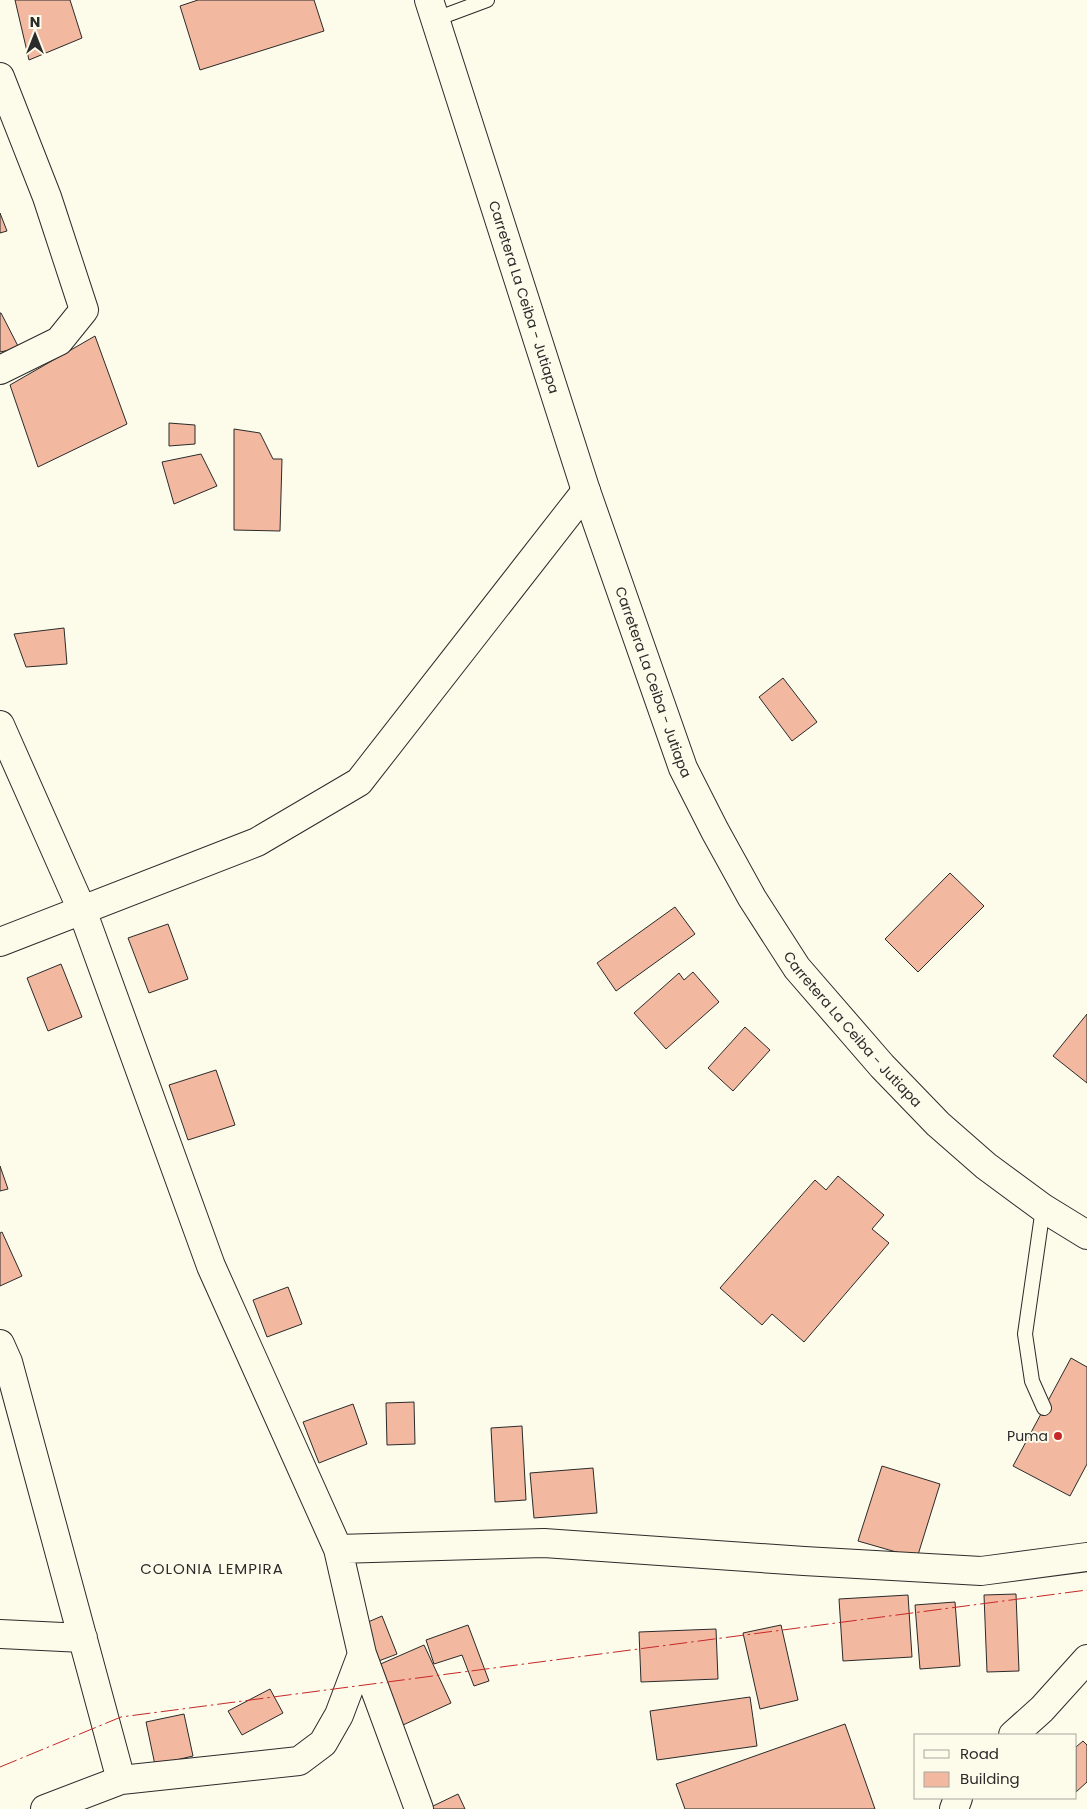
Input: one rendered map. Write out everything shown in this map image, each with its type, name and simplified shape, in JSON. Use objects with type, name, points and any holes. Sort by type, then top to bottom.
[{"type":"street","name":"Carretera La Ceiba - Jutiapa","points":[[432,10],[586,491],[683,768],[715,832],[752,898],[797,968],[882,1066],[938,1124],[972,1154],[1043,1208],[1087,1235]]},
{"type":"street","points":[[0,77],[46,197],[84,310],[59,341],[0,370]]},
{"type":"street","points":[[0,942],[256,842],[359,782],[586,491]]},
{"type":"street","points":[[0,725],[82,910],[211,1266],[338,1549],[362,1654],[420,1809]]},
{"type":"street","points":[[0,1344],[8,1362],[121,1780]]},
{"type":"street","points":[[338,1549],[544,1543],[981,1571],[1087,1557]]},
{"type":"street","points":[[0,1634],[83,1638]]},
{"type":"street","points":[[45,1809],[121,1780],[299,1761],[322,1743],[339,1715],[362,1654]]},
{"type":"street","points":[[1014,1734],[1042,1709],[1087,1659]]},
{"type":"lane","points":[[432,10],[487,0]]},
{"type":"lane","points":[[1043,1208],[1026,1334],[1032,1381],[1044,1408]]},
{"type":"building","points":[[15,0],[70,0],[82,38],[29,60]]},
{"type":"building","points":[[198,0],[314,0],[324,31],[200,70],[180,6]]},
{"type":"building","points":[[0,213],[7,231],[0,233]]},
{"type":"building","points":[[1,313],[19,348],[0,352]]},
{"type":"building","points":[[95,336],[127,424],[38,467],[10,385]]},
{"type":"building","points":[[169,423],[195,425],[195,444],[169,446]]},
{"type":"building","points":[[234,429],[260,433],[273,459],[282,459],[280,531],[234,530]]},
{"type":"building","points":[[201,454],[217,486],[174,504],[162,462]]},
{"type":"building","points":[[64,628],[67,664],[26,667],[14,634]]},
{"type":"building","points":[[783,678],[817,722],[792,741],[759,697]]},
{"type":"building","points":[[950,873],[984,906],[918,972],[885,939]]},
{"type":"building","points":[[675,907],[695,934],[616,991],[597,963]]},
{"type":"building","points":[[168,924],[188,979],[149,993],[128,938]]},
{"type":"building","points":[[61,964],[82,1017],[48,1031],[27,978]]},
{"type":"building","points":[[693,972],[719,1002],[666,1049],[634,1013],[679,973],[684,980]]},
{"type":"building","points":[[1087,1014],[1087,1083],[1053,1056]]},
{"type":"building","points":[[745,1027],[770,1050],[733,1091],[708,1068]]},
{"type":"building","points":[[216,1070],[235,1125],[188,1140],[169,1085]]},
{"type":"building","points":[[0,1166],[8,1189],[0,1191]]},
{"type":"building","points":[[838,1176],[884,1215],[872,1229],[889,1243],[804,1342],[772,1314],[762,1325],[720,1288],[815,1180],[826,1190]]},
{"type":"building","points":[[2,1232],[22,1276],[0,1286],[0,1233]]},
{"type":"building","points":[[288,1287],[302,1324],[267,1337],[253,1300]]},
{"type":"building","name":"Puma","points":[[1071,1358],[1087,1367],[1087,1464],[1070,1496],[1013,1466]]},
{"type":"building","points":[[414,1402],[415,1444],[387,1445],[386,1403]]},
{"type":"building","points":[[353,1404],[367,1444],[319,1463],[303,1422]]},
{"type":"building","points":[[522,1426],[526,1500],[495,1502],[491,1428]]},
{"type":"building","points":[[882,1466],[940,1484],[917,1558],[858,1541]]},
{"type":"building","points":[[593,1468],[597,1513],[534,1518],[530,1473]]},
{"type":"building","points":[[1016,1594],[1019,1671],[987,1672],[984,1595]]},
{"type":"building","points":[[908,1595],[912,1657],[843,1661],[839,1599]]},
{"type":"building","points":[[955,1602],[960,1666],[920,1669],[915,1605]]},
{"type":"building","points":[[382,1616],[397,1654],[376,1662],[361,1625]]},
{"type":"building","points":[[468,1625],[489,1681],[474,1686],[462,1655],[434,1664],[426,1640]]},
{"type":"building","points":[[781,1625],[798,1700],[760,1709],[743,1633]]},
{"type":"building","points":[[716,1629],[718,1679],[641,1682],[639,1632]]},
{"type":"building","points":[[424,1645],[451,1703],[403,1725],[376,1666]]},
{"type":"building","points":[[270,1689],[283,1713],[242,1735],[228,1711]]},
{"type":"building","points":[[750,1697],[757,1746],[657,1760],[650,1711]]},
{"type":"building","points":[[184,1714],[193,1756],[155,1765],[146,1722]]},
{"type":"building","points":[[845,1724],[875,1809],[685,1809],[676,1784]]},
{"type":"building","points":[[1083,1741],[1087,1745],[1087,1782],[1077,1791],[1077,1746]]},
{"type":"building","points":[[458,1794],[465,1809],[432,1809],[431,1807]]},
{"type":"power","points":[[0,1767],[121,1717],[1087,1590]]},
{"type":"place","name":"Puma","points":[[1058,1436]]},
{"type":"district","name":"COLONIA LEMPIRA","points":[[212,1569]]}]
